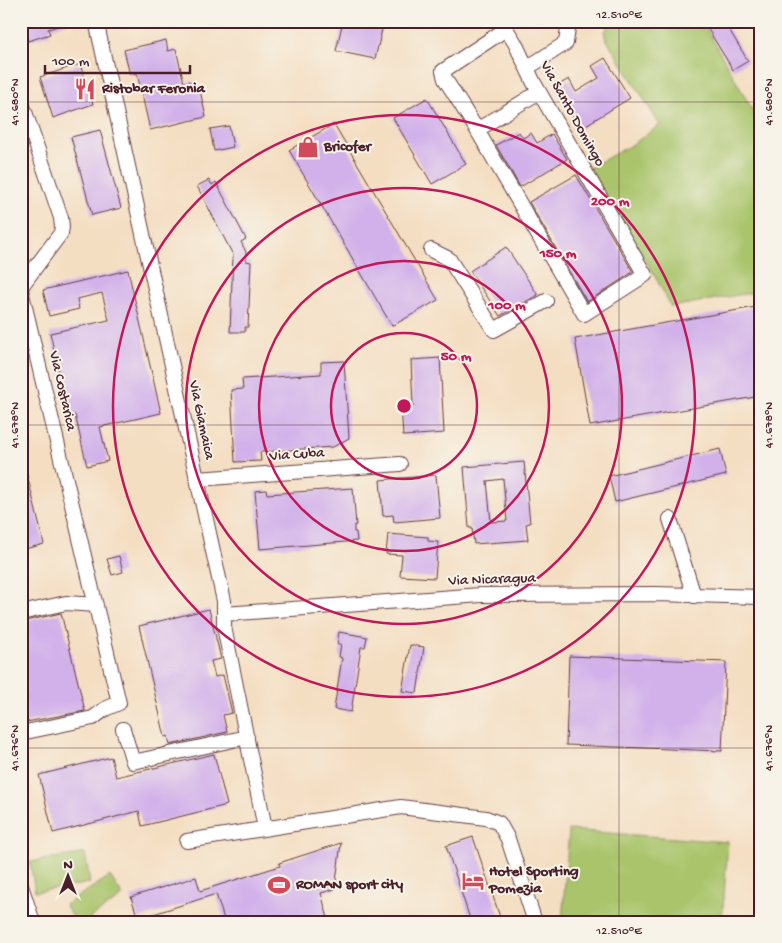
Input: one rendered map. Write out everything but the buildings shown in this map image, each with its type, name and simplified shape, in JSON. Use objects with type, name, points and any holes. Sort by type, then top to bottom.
[{"type":"street","name":"Via Giamaica","points":[[96,21],[224,601],[224,627],[265,828]]},
{"type":"street","points":[[527,68],[566,43],[569,21]]},
{"type":"street","points":[[504,25],[443,72],[445,79],[477,130],[539,92]]},
{"type":"street","name":"Via Santo Domingo","points":[[477,130],[584,314],[645,275],[539,92],[504,25]]},
{"type":"street","name":"Via Costarica","points":[[21,733],[93,718],[105,709],[119,704],[21,290],[23,284],[61,233],[62,227],[61,218],[22,102]]},
{"type":"street","points":[[431,250],[449,259],[494,330],[546,301]]},
{"type":"street","name":"Via Cuba","points":[[197,479],[400,464]]},
{"type":"street","points":[[670,518],[694,596]]},
{"type":"street","name":"Via Nicaragua","points":[[224,614],[481,595],[761,597]]},
{"type":"street","points":[[21,613],[66,603],[96,605]]},
{"type":"street","points":[[123,729],[133,762],[246,737]]},
{"type":"street","points":[[187,841],[401,807],[478,816],[493,820],[503,828],[535,922]]},
{"type":"street","points":[[21,886],[34,922]]},
{"type":"green space","points":[[606,21],[702,21],[761,125],[761,291],[671,307],[655,276],[589,168],[633,144],[660,125],[605,37],[605,31],[609,23]]},
{"type":"green space","points":[[569,830],[728,842],[722,922],[562,922]]},
{"type":"green space","points":[[85,853],[90,883],[35,892],[30,862]]},
{"type":"green space","points":[[110,876],[123,896],[84,922],[76,922],[65,905]]},
{"type":"place","name":"Ristobar Feronia","points":[[85,89]]},
{"type":"place","name":"Bricofer","points":[[308,147]]},
{"type":"place","name":"Hotel Sporting Pomezia","points":[[473,881]]},
{"type":"place","name":"ROMAN sport city","points":[[279,885]]}]
